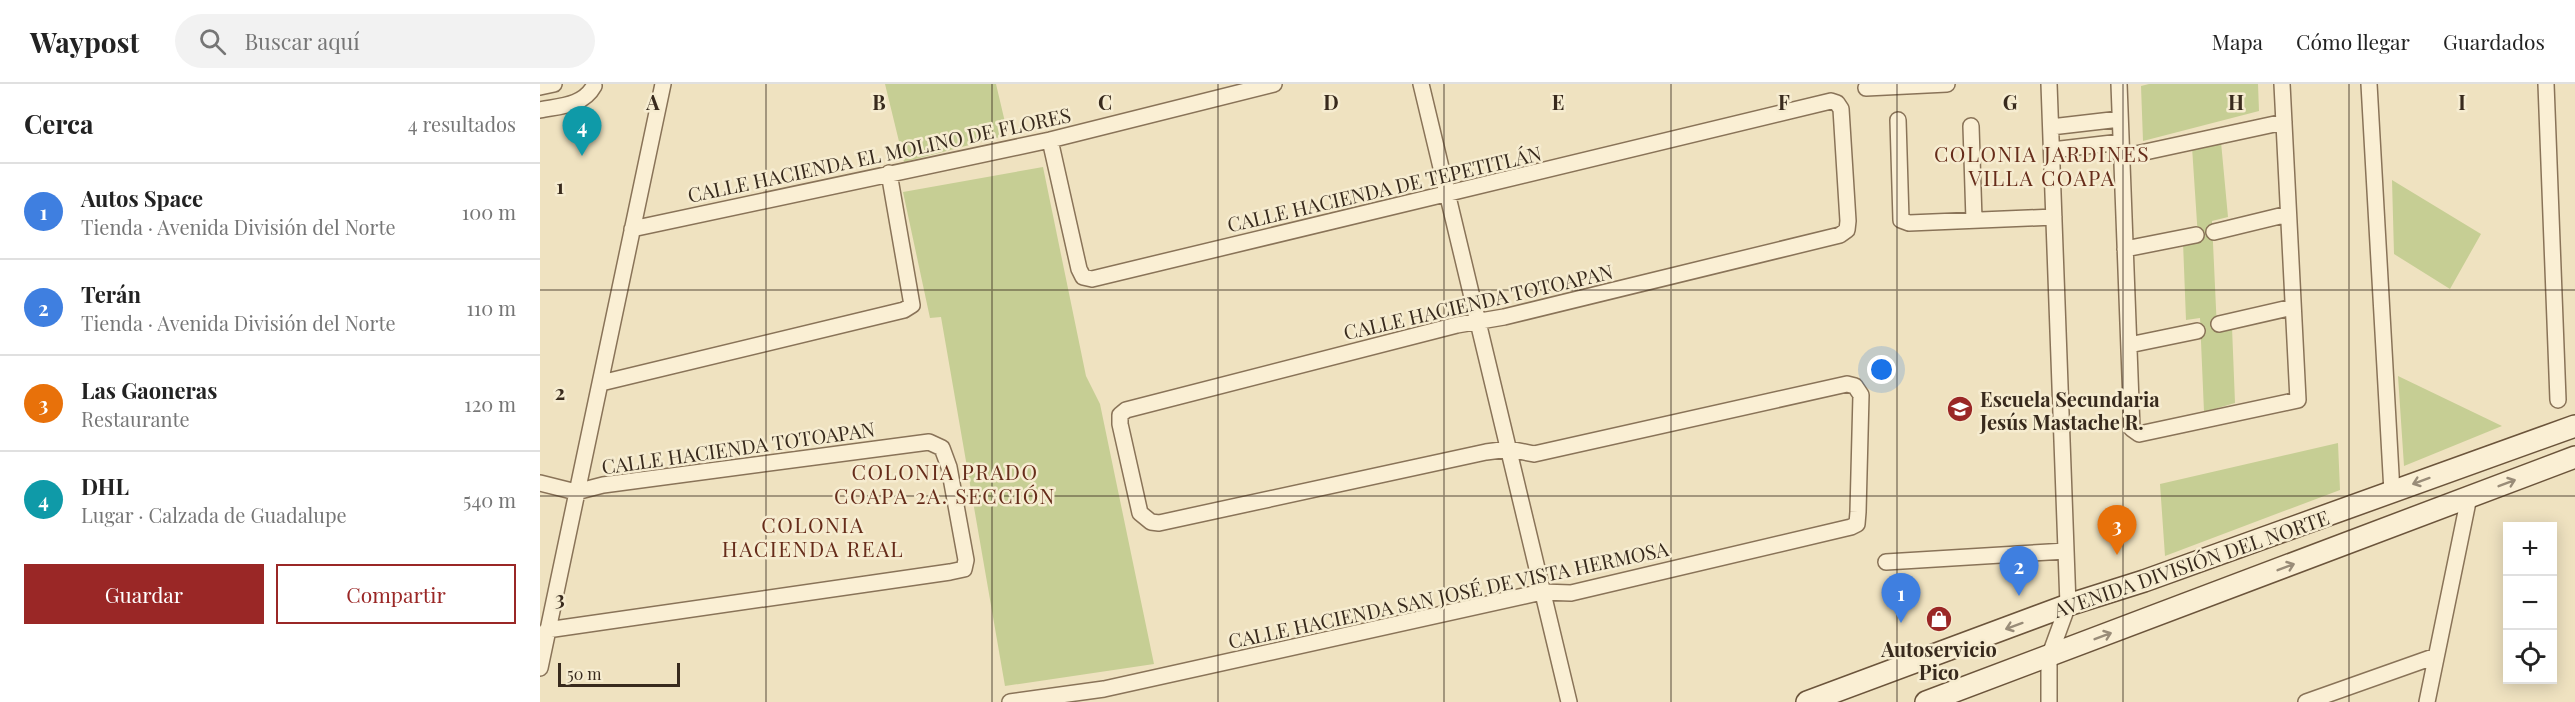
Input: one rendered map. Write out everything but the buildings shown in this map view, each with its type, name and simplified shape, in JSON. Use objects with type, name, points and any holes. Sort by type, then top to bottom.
[{"type":"main road","name":"AVENIDA DIVISIÓN DEL NORTE","points":[[1807,702],[2068,605],[2144,581],[2575,426]]},
{"type":"main road","name":"AVENIDA DIVISIÓN DEL NORTE","points":[[1926,702],[2575,457]]},
{"type":"street","points":[[540,87],[554,84]]},
{"type":"street","points":[[540,668],[546,630],[601,383],[663,84]]},
{"type":"street","name":"CALLE HACIENDA EL MOLINO DE FLORES","points":[[632,229],[1050,140],[1274,84]]},
{"type":"street","points":[[1421,84],[1569,702]]},
{"type":"street","points":[[1866,88],[1947,84]]},
{"type":"street","points":[[2049,84],[2068,605],[2049,657],[2049,702]]},
{"type":"street","points":[[2119,84],[2132,429],[2139,434],[2298,400],[2282,84]]},
{"type":"street","points":[[2369,84],[2392,492]]},
{"type":"street","points":[[2546,84],[2558,400]]},
{"type":"street","points":[[540,110],[576,102],[587,96],[595,85]]},
{"type":"street","name":"CALLE HACIENDA DE TEPETITLÁN","points":[[1050,140],[1079,269],[1083,277],[1092,279],[1447,196],[1831,101],[1837,103],[1841,109],[1848,221],[1847,230],[1840,235]]},
{"type":"street","points":[[2051,127],[2120,119]]},
{"type":"street","points":[[1898,120],[1901,220],[1909,223],[2054,217]]},
{"type":"street","points":[[2052,150],[2121,149],[2284,122]]},
{"type":"street","points":[[1971,126],[1974,220]]},
{"type":"street","points":[[601,383],[903,310],[912,304],[889,173]]},
{"type":"street","points":[[2214,232],[2288,214]]},
{"type":"street","name":"CALLE HACIENDA TOTOAPAN","points":[[1509,449],[1151,522],[1140,513],[1120,415],[1126,410],[1478,321],[1504,317],[1840,235]]},
{"type":"street","points":[[2125,249],[2196,235]]},
{"type":"street","points":[[2219,324],[2293,307]]},
{"type":"street","points":[[2128,345],[2197,331]]},
{"type":"street","name":"CALLE HACIENDA SAN JOSÉ DE VISTA HERMOSA","points":[[1010,702],[1106,695],[1542,592],[1571,593],[1857,524],[1861,395],[1855,386],[1847,384],[1534,454],[1509,449]]},
{"type":"street","name":"CALLE HACIENDA TOTOAPAN","points":[[540,483],[576,492],[603,485],[929,442],[942,448],[950,467],[966,560],[964,569],[546,630]]},
{"type":"street","points":[[2427,702],[2469,497]]},
{"type":"street","points":[[1886,562],[2066,551]]},
{"type":"street","points":[[2306,702],[2436,656]]},
{"type":"green space","points":[[885,84],[996,84],[1008,135],[904,162]]},
{"type":"green space","points":[[2149,84],[2258,84],[2259,111],[2143,141],[2141,86]]},
{"type":"green space","points":[[2221,142],[2228,217],[2212,221],[2217,330],[2232,327],[2235,403],[2204,412],[2200,318],[2186,320],[2183,242],[2198,238],[2192,147]]},
{"type":"green space","points":[[1043,167],[1086,376],[1100,404],[1154,664],[1005,686],[941,317],[930,318],[903,192]]},
{"type":"green space","points":[[2392,180],[2481,234],[2450,289],[2394,254]]},
{"type":"green space","points":[[2398,376],[2502,426],[2404,466]]},
{"type":"green space","points":[[2338,443],[2340,490],[2165,556],[2160,484]]},
{"type":"place","name":"DHL","points":[[582,156]]},
{"type":"place","name":"Escuela Secundaria Jesús Mastache R.","points":[[1960,409]]},
{"type":"place","name":"Las Gaoneras","points":[[2117,555]]},
{"type":"place","name":"Terán","points":[[2019,596]]},
{"type":"place","name":"Autoservicio Pico","points":[[1939,619]]},
{"type":"place","name":"Autos Space","points":[[1901,623]]},
{"type":"district","name":"COLONIA JARDINES VILLA COAPA","points":[[2042,165]]},
{"type":"district","name":"COLONIA PRADO COAPA 2A. SECCIÓN","points":[[945,483]]},
{"type":"district","name":"COLONIA HACIENDA REAL","points":[[813,536]]}]
